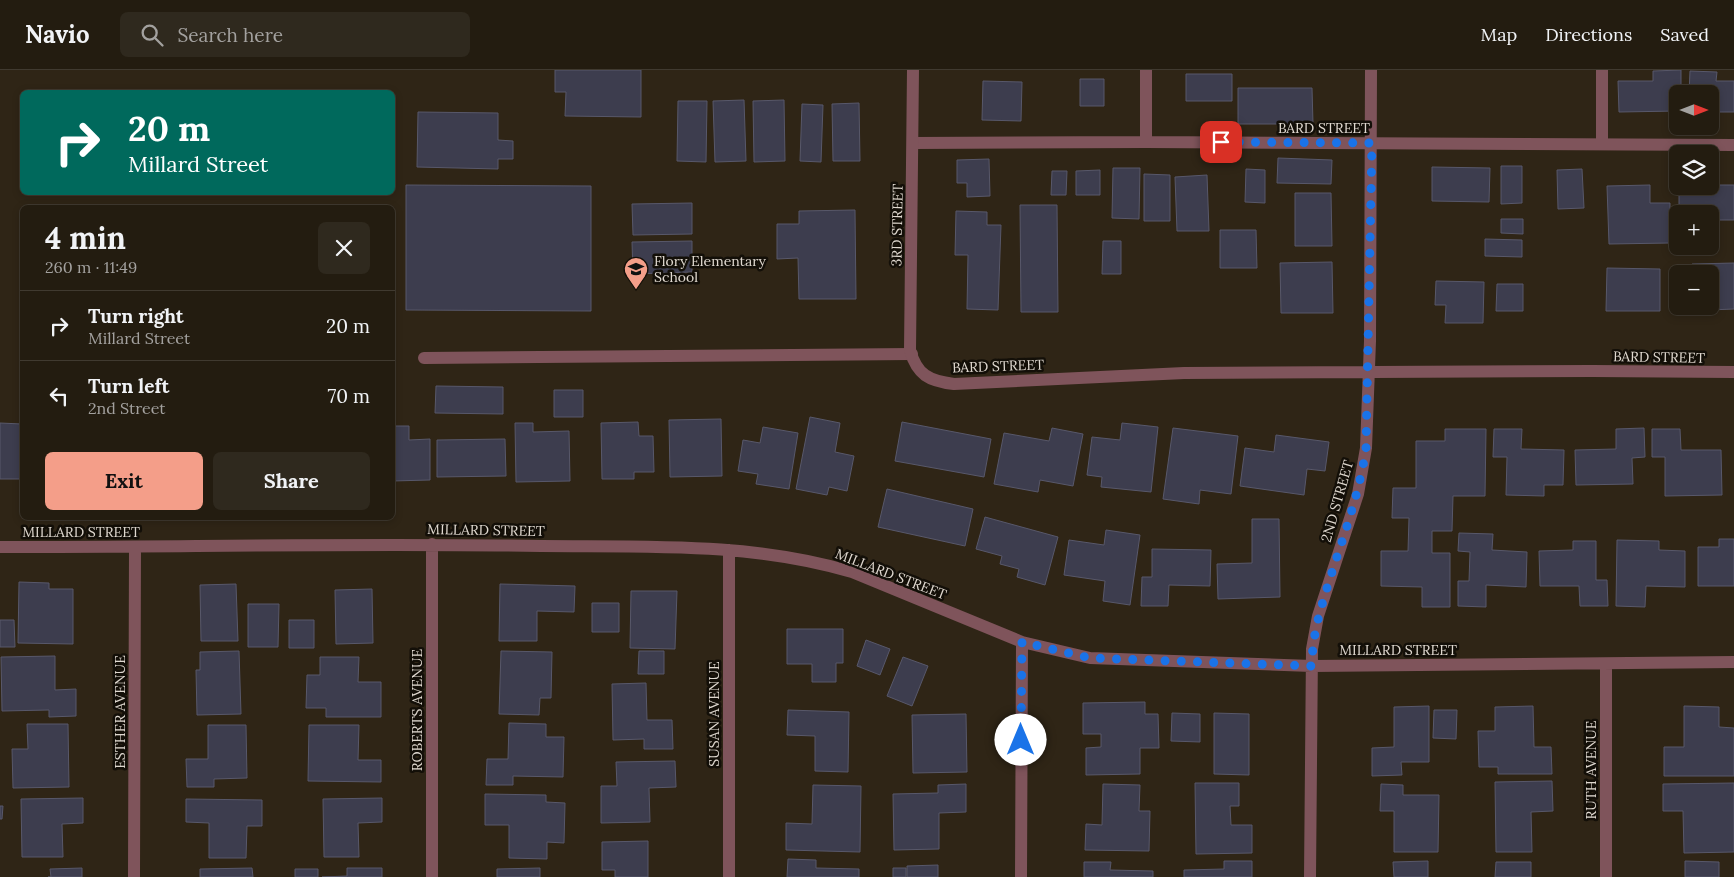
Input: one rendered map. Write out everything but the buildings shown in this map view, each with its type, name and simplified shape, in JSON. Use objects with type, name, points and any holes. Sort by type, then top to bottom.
[{"type":"street","name":"3RD STREET","points":[[913,70],[909,330],[914,365],[925,376]]},
{"type":"street","points":[[1146,70],[1146,142]]},
{"type":"street","name":"2ND STREET","points":[[1310,877],[1312,649],[1318,616],[1362,473],[1366,448],[1369,372],[1371,70]]},
{"type":"street","points":[[1602,70],[1602,144]]},
{"type":"street","name":"BARD STREET","points":[[913,143],[1146,142],[1734,145]]},
{"type":"street","points":[[424,358],[912,354]]},
{"type":"street","name":"BARD STREET","points":[[925,376],[938,382],[954,384],[1184,373],[1734,372]]},
{"type":"street","name":"MILLARD STREET","points":[[0,547],[432,544],[730,550],[784,556],[852,572],[1022,642],[1090,658],[1312,666],[1734,662]]},
{"type":"street","name":"ROBERTS AVENUE","points":[[432,544],[432,877]]},
{"type":"street","name":"ESTHER AVENUE","points":[[134,877],[135,547]]},
{"type":"street","name":"SUSAN AVENUE","points":[[729,877],[730,550]]},
{"type":"street","points":[[1021,877],[1022,642]]},
{"type":"street","name":"RUTH AVENUE","points":[[1606,664],[1606,877]]},
{"type":"place","name":"Flory Elementary School","points":[[636,290]]},
{"type":"route","points":[[1021,740],[1022,642],[1047,650],[1090,658],[1312,666],[1312,649],[1318,616],[1358,494],[1366,448],[1369,372],[1372,143],[1221,142]]}]
